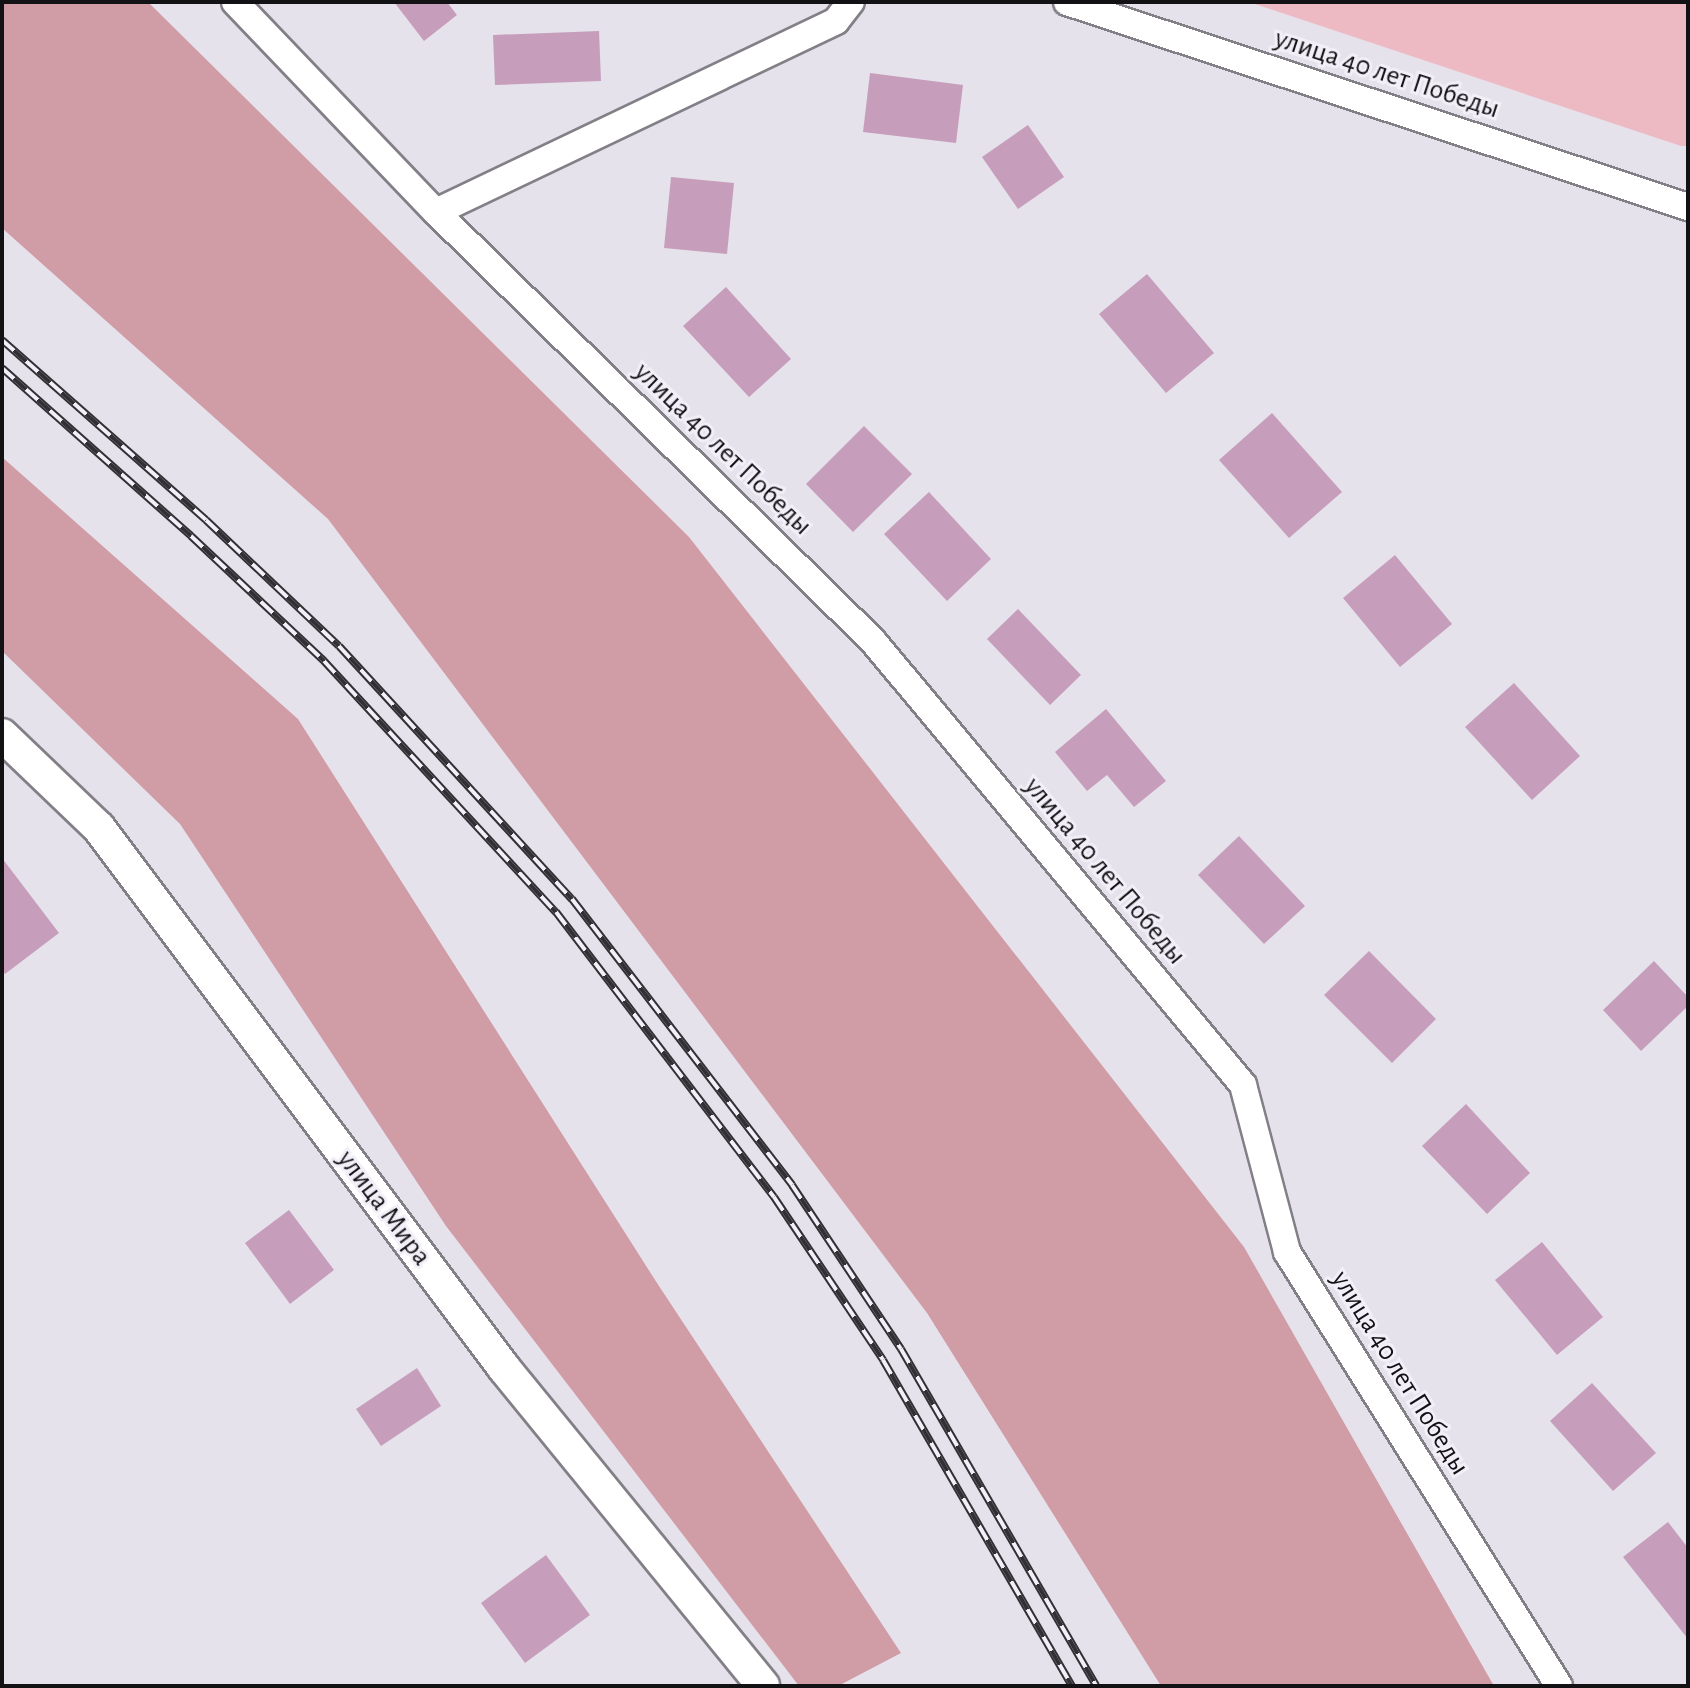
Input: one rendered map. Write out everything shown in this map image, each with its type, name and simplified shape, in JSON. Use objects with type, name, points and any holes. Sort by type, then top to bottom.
[{"type":"street","name":"улица 40 лет Победы","points":[[235,2],[436,212],[873,640],[1243,1085],[1287,1252],[1559,1686]]},
{"type":"street","points":[[436,212],[836,22],[851,2]]},
{"type":"street","name":"улица 40 лет Победы","points":[[1067,2],[1688,207]]},
{"type":"street","name":"улица Мира","points":[[2,734],[99,828],[504,1368],[763,1686]]},
{"type":"shaded area","points":[[2,2],[148,2],[689,537],[1244,1247],[1494,1686],[1161,1686],[927,1313],[328,519],[2,228]]},
{"type":"shaded area","points":[[1249,2],[1688,2],[1688,146],[1681,146]]},
{"type":"shaded area","points":[[2,457],[298,719],[657,1283],[901,1653],[838,1686],[799,1686],[446,1226],[180,824],[2,651]]},
{"type":"building","points":[[394,2],[447,2],[457,15],[424,41]]},
{"type":"building","points":[[599,31],[601,81],[495,85],[493,35]]},
{"type":"building","points":[[870,73],[963,85],[956,143],[863,132]]},
{"type":"building","points":[[1028,125],[1064,177],[1018,209],[982,157]]},
{"type":"building","points":[[671,177],[734,183],[727,254],[664,248]]},
{"type":"building","points":[[1147,274],[1214,353],[1166,393],[1099,314]]},
{"type":"building","points":[[726,287],[791,359],[749,397],[683,326]]},
{"type":"building","points":[[1272,413],[1342,492],[1289,538],[1219,460]]},
{"type":"building","points":[[864,426],[912,474],[853,532],[806,484]]},
{"type":"building","points":[[929,492],[991,559],[947,601],[884,534]]},
{"type":"building","points":[[1395,555],[1452,624],[1400,667],[1343,598]]},
{"type":"building","points":[[1018,609],[1081,675],[1050,705],[987,639]]},
{"type":"building","points":[[1514,683],[1580,756],[1532,800],[1465,727]]},
{"type":"building","points":[[1106,709],[1166,781],[1134,807],[1107,775],[1087,791],[1055,752]]},
{"type":"building","points":[[1239,836],[1305,906],[1264,944],[1198,875]]},
{"type":"building","points":[[2,858],[59,933],[5,974],[2,970]]},
{"type":"building","points":[[1369,951],[1436,1019],[1392,1063],[1324,995]]},
{"type":"building","points":[[1654,961],[1688,997],[1688,1006],[1641,1051],[1603,1010]]},
{"type":"building","points":[[1466,1104],[1530,1173],[1487,1214],[1422,1146]]},
{"type":"building","points":[[289,1210],[334,1270],[290,1304],[245,1243]]},
{"type":"building","points":[[1542,1242],[1603,1317],[1557,1355],[1495,1280]]},
{"type":"building","points":[[417,1368],[441,1406],[381,1446],[356,1409]]},
{"type":"building","points":[[1592,1383],[1656,1453],[1613,1491],[1550,1421]]},
{"type":"building","points":[[1668,1522],[1688,1548],[1688,1639],[1623,1557]]},
{"type":"building","points":[[546,1555],[590,1615],[525,1663],[481,1603]]},
{"type":"railway","points":[[2,340],[206,520],[339,646],[572,899],[792,1185],[901,1349],[1096,1686]]},
{"type":"railway","points":[[2,368],[191,536],[324,661],[556,912],[774,1197],[883,1360],[1072,1686]]}]
